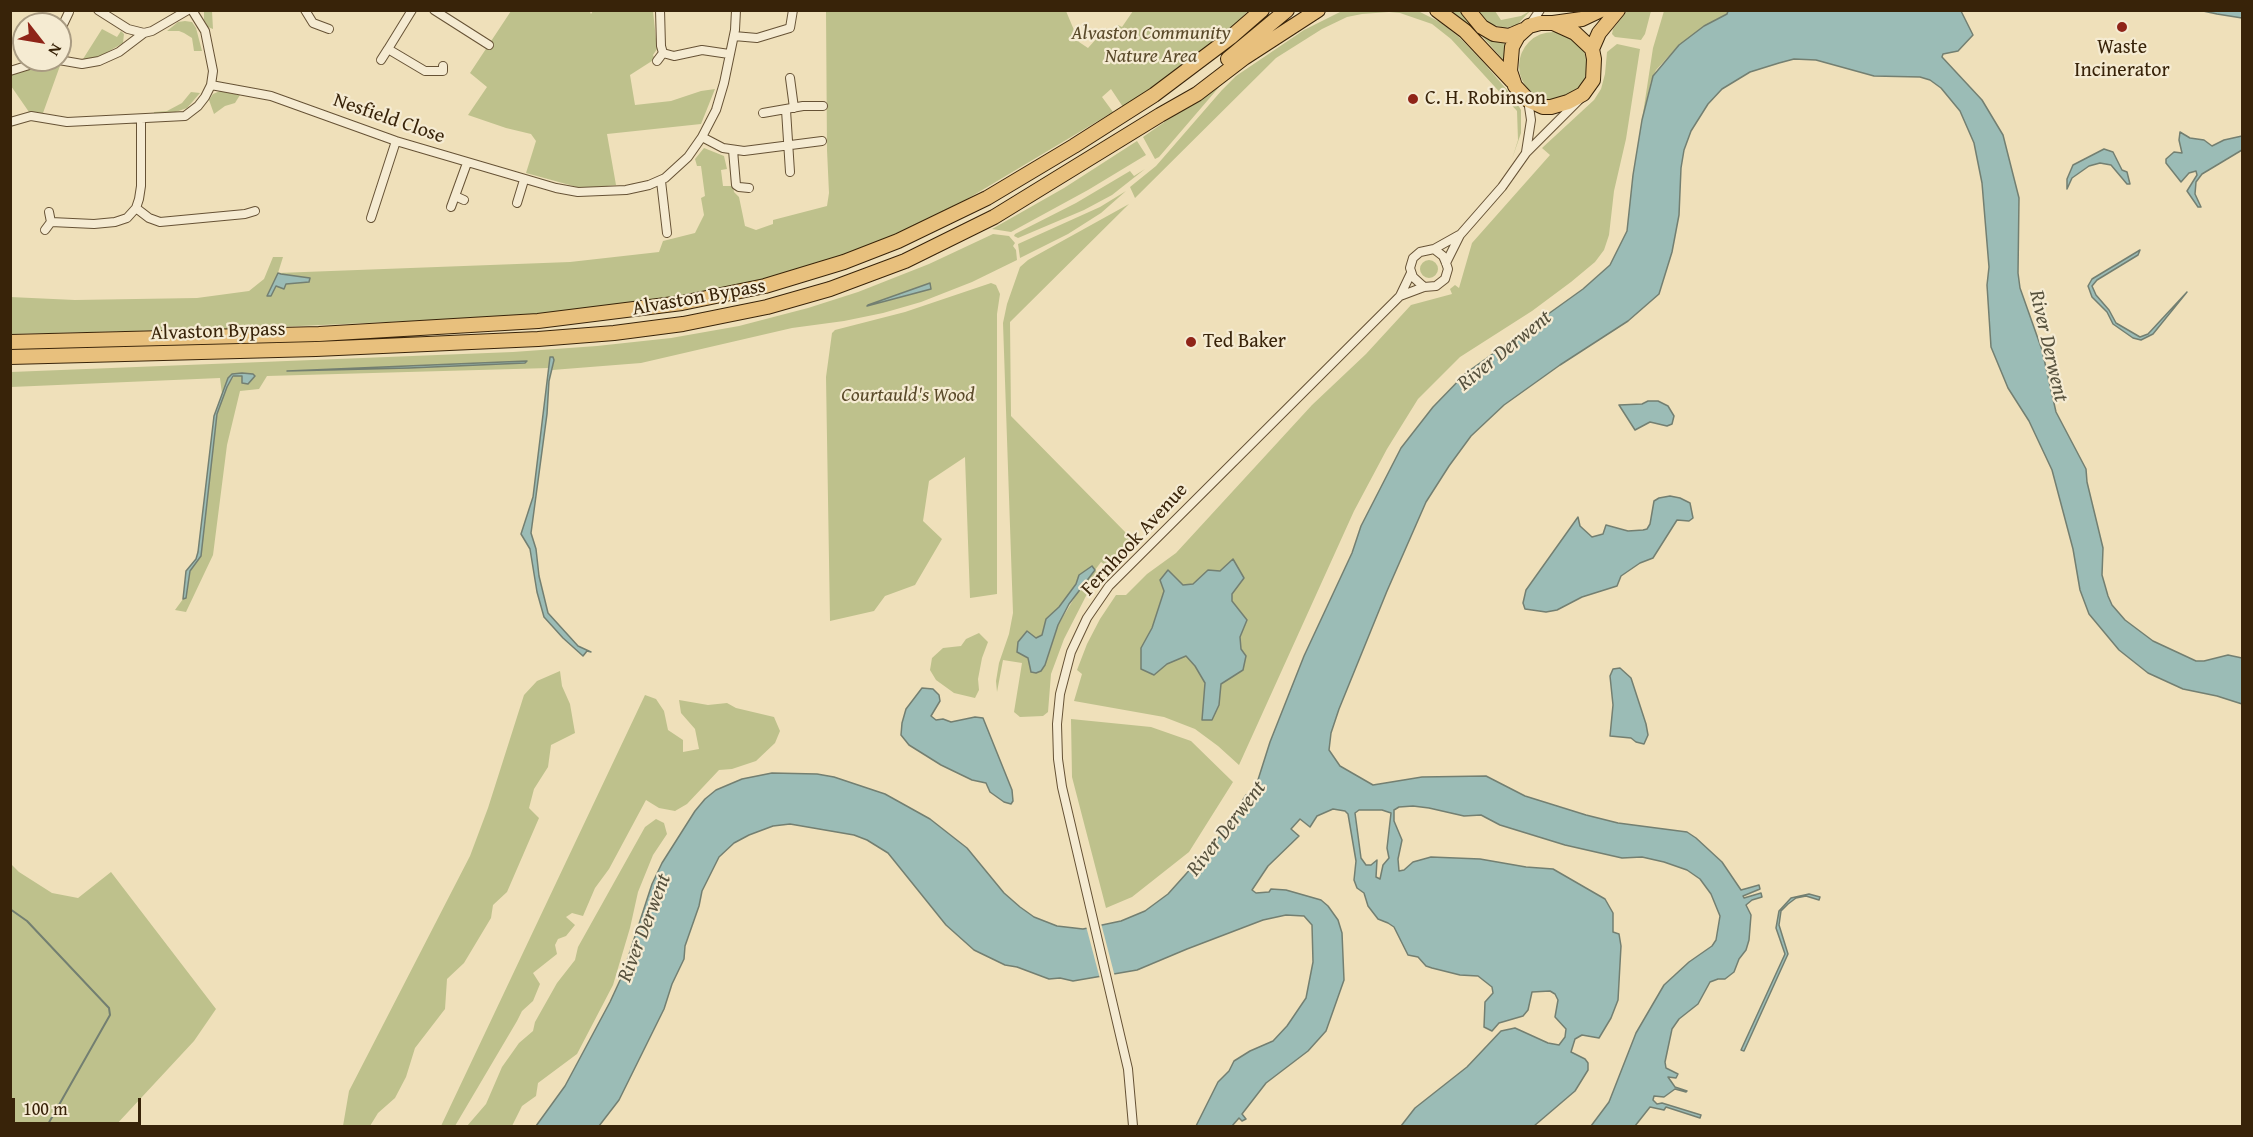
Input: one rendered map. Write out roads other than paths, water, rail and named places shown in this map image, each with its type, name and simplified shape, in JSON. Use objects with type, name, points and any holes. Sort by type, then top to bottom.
[{"type":"highway","name":"Alvaston Bypass","points":[[10,342],[319,334],[516,322],[613,313],[682,303],[765,286],[844,262],[898,241],[987,198],[1154,95],[1232,37],[1262,10]]},
{"type":"highway","points":[[1160,115],[1287,10]]},
{"type":"highway","name":"Alvaston Bypass","points":[[10,357],[316,349],[538,339],[614,333],[737,314],[830,289],[905,261],[951,240],[1040,191],[1197,94],[1244,58],[1317,10]]},
{"type":"highway","points":[[1437,10],[1465,31],[1528,100],[1543,107],[1568,102],[1583,94],[1589,87],[1595,73],[1592,49],[1599,33],[1618,10]]},
{"type":"highway","points":[[1468,10],[1475,21],[1489,32],[1509,36],[1540,23],[1548,17],[1582,19],[1601,10]]},
{"type":"highway","points":[[1548,17],[1575,33],[1592,49]]},
{"type":"highway","points":[[1513,83],[1510,56],[1515,41],[1526,28]]},
{"type":"street","points":[[98,10],[128,29],[144,33]]},
{"type":"street","points":[[10,122],[31,116],[67,122],[185,116],[206,97],[213,71],[204,28],[190,10],[144,33],[119,51],[93,63],[72,61]]},
{"type":"street","points":[[306,10],[313,23],[329,28]]},
{"type":"street","points":[[381,60],[412,10]]},
{"type":"street","points":[[660,10],[663,52]]},
{"type":"street","points":[[667,233],[661,181],[688,157],[702,138],[716,110],[734,36],[736,10]]},
{"type":"street","points":[[734,36],[757,38],[790,28],[793,10]]},
{"type":"street","points":[[436,11],[489,45]]},
{"type":"street","points":[[388,49],[425,71],[443,71],[443,66]]},
{"type":"street","points":[[663,52],[674,56],[702,50],[729,54]]},
{"type":"street","points":[[657,61],[663,52]]},
{"type":"street","points":[[790,78],[788,157],[790,172]]},
{"type":"street","name":"Nesfield Close","points":[[210,85],[288,102],[396,141],[556,188],[578,192],[603,192],[636,189],[661,181]]},
{"type":"street","name":"Fernhook Avenue","points":[[1400,296],[1441,283],[1447,274],[1446,263],[1460,235],[1502,187],[1526,153],[1576,105],[1583,94]]},
{"type":"street","name":"Fernhook Avenue","points":[[1526,153],[1532,120],[1528,100]]},
{"type":"street","points":[[763,114],[803,106],[823,106]]},
{"type":"street","points":[[51,222],[94,224],[115,222],[127,218],[136,208],[141,186],[141,119]]},
{"type":"street","points":[[702,138],[723,148],[744,151],[822,141]]},
{"type":"street","points":[[371,218],[396,141]]},
{"type":"street","points":[[733,150],[736,184],[739,187],[749,188]]},
{"type":"street","points":[[451,207],[467,163]]},
{"type":"street","points":[[517,203],[524,180]]},
{"type":"street","points":[[455,196],[464,200]]},
{"type":"street","points":[[136,208],[149,218],[160,222],[245,214],[255,211]]},
{"type":"street","points":[[45,230],[51,222],[49,212]]},
{"type":"street","name":"Fernhook Avenue","points":[[1132,1126],[1128,1069],[1062,787],[1057,743],[1057,717],[1063,678],[1079,634],[1098,600],[1109,586],[1400,296],[1411,273],[1410,263],[1415,255],[1423,250],[1434,249],[1460,235]]},
{"type":"street","points":[[1434,249],[1443,256],[1446,263]]},
{"type":"street","points":[[1411,273],[1424,287]]},
{"type":"water","name":"River Derwent","points":[[1728,11],[1961,11],[1973,35],[1958,51],[1943,54],[1942,57],[1982,100],[2003,135],[2019,198],[2018,273],[2020,288],[2042,350],[2056,412],[2086,469],[2103,548],[2102,575],[2108,596],[2112,605],[2125,620],[2153,641],[2196,661],[2228,655],[2242,658],[2242,704],[2183,689],[2148,673],[2119,650],[2089,614],[2080,590],[2073,549],[2052,470],[2029,421],[2008,388],[1991,347],[1987,285],[1989,267],[1982,183],[1974,143],[1960,111],[1941,88],[1930,80],[1920,77],[1874,76],[1816,60],[1794,59],[1750,72],[1722,89],[1708,104],[1691,131],[1684,150],[1681,168],[1679,215],[1672,252],[1659,294],[1628,321],[1504,405],[1471,436],[1449,466],[1426,502],[1387,591],[1339,709],[1331,733],[1329,750],[1340,766],[1373,785],[1422,777],[1486,776],[1525,796],[1586,815],[1618,823],[1687,832],[1722,862],[1741,890],[1759,885],[1760,889],[1743,896],[1744,898],[1761,893],[1762,897],[1746,905],[1751,915],[1749,940],[1734,972],[1725,979],[1710,982],[1698,1004],[1679,1019],[1672,1029],[1665,1062],[1666,1068],[1678,1074],[1676,1078],[1668,1077],[1675,1087],[1687,1091],[1675,1089],[1664,1097],[1654,1096],[1653,1100],[1657,1104],[1662,1103],[1701,1115],[1700,1118],[1666,1107],[1664,1110],[1650,1107],[1635,1126],[1591,1126],[1609,1102],[1636,1033],[1664,985],[1689,962],[1712,946],[1716,940],[1720,916],[1711,894],[1700,879],[1687,870],[1664,862],[1642,857],[1622,858],[1565,845],[1500,825],[1481,815],[1464,816],[1413,806],[1399,807],[1394,810],[1394,821],[1402,840],[1398,859],[1399,871],[1404,870],[1413,862],[1431,857],[1480,859],[1553,869],[1605,899],[1613,913],[1613,932],[1619,934],[1621,946],[1618,1000],[1599,1038],[1582,1035],[1575,1039],[1571,1052],[1585,1059],[1588,1063],[1588,1070],[1575,1091],[1534,1126],[1401,1126],[1415,1108],[1467,1067],[1501,1031],[1515,1028],[1548,1043],[1559,1045],[1565,1037],[1566,1029],[1555,1017],[1558,1000],[1550,991],[1532,992],[1528,1010],[1523,1016],[1499,1023],[1492,1031],[1484,1027],[1485,1002],[1493,993],[1492,987],[1478,976],[1460,975],[1432,968],[1426,966],[1418,957],[1408,955],[1394,927],[1378,919],[1368,906],[1364,893],[1357,888],[1354,880],[1356,861],[1348,814],[1345,811],[1333,809],[1317,816],[1310,827],[1300,819],[1291,829],[1299,836],[1268,866],[1252,890],[1256,893],[1269,892],[1271,889],[1286,890],[1321,900],[1328,906],[1338,920],[1342,933],[1344,980],[1326,1031],[1308,1051],[1266,1083],[1242,1114],[1246,1119],[1242,1121],[1239,1118],[1232,1126],[1196,1126],[1218,1082],[1229,1071],[1234,1061],[1273,1041],[1287,1026],[1306,998],[1313,962],[1312,925],[1304,916],[1286,915],[1263,920],[1137,970],[1073,981],[1060,978],[1049,979],[1005,965],[974,950],[946,925],[888,853],[867,840],[854,835],[790,824],[773,826],[749,835],[734,843],[719,857],[702,891],[685,946],[684,959],[672,984],[664,1009],[619,1100],[599,1126],[536,1126],[565,1086],[610,1002],[622,976],[652,884],[662,863],[705,799],[716,790],[742,779],[772,773],[817,774],[834,777],[885,794],[930,819],[967,848],[1004,893],[1020,907],[1034,917],[1057,926],[1083,929],[1121,921],[1145,911],[1168,894],[1220,836],[1246,795],[1253,797],[1261,788],[1257,783],[1270,742],[1304,656],[1352,553],[1361,526],[1401,448],[1433,407],[1466,373],[1583,289],[1610,265],[1627,231],[1642,120],[1653,76],[1679,45],[1704,26],[1727,14]],"holes":[[[1359,810],[1382,810],[1391,813],[1387,848],[1389,858],[1383,865],[1380,879],[1376,877],[1377,860],[1371,865],[1366,865],[1361,858],[1355,813]]]},
{"type":"water","points":[[2203,11],[2242,11],[2242,18],[2217,14]]},
{"type":"water","points":[[2180,132],[2190,138],[2204,140],[2212,146],[2224,140],[2242,136],[2242,150],[2202,174],[2196,182],[2195,194],[2201,207],[2198,207],[2187,191],[2197,175],[2196,171],[2189,173],[2181,182],[2166,163],[2166,159],[2174,152],[2182,153]]},
{"type":"water","points":[[2104,149],[2113,152],[2122,170],[2127,172],[2130,184],[2127,184],[2111,165],[2100,163],[2089,166],[2072,178],[2067,189],[2067,179],[2073,165]]},
{"type":"water","points":[[2140,250],[2138,255],[2097,280],[2092,286],[2116,323],[2140,337],[2148,334],[2187,292],[2153,334],[2141,340],[2133,338],[2113,324],[2107,312],[2092,297],[2088,286],[2092,279]]},
{"type":"water","points":[[278,273],[310,278],[309,282],[286,284],[284,289],[276,286],[271,296],[267,296]]},
{"type":"water","points":[[930,283],[931,289],[867,306],[868,305]]},
{"type":"water","points":[[550,357],[554,360],[549,381],[547,414],[531,533],[548,613],[578,646],[591,652],[587,651],[583,656],[544,617],[537,592],[530,549],[521,534],[533,497]]},
{"type":"water","points":[[527,361],[525,363],[409,368],[287,371]]},
{"type":"water","points":[[242,373],[255,376],[248,384],[242,383],[242,376],[233,376],[217,414],[201,556],[190,571],[186,598],[183,599],[186,571],[196,559],[198,552],[214,416],[228,378],[232,374]]},
{"type":"water","points":[[1648,401],[1658,401],[1668,406],[1674,416],[1672,424],[1667,426],[1650,422],[1635,430],[1619,405],[1642,404]]},
{"type":"water","points":[[1670,496],[1690,503],[1693,518],[1689,521],[1677,520],[1653,558],[1640,563],[1621,576],[1617,586],[1582,597],[1557,610],[1546,612],[1525,609],[1523,603],[1526,590],[1578,517],[1580,526],[1592,537],[1603,534],[1606,525],[1628,531],[1643,530],[1647,529],[1650,524],[1654,501]]},
{"type":"water","points":[[1233,559],[1244,578],[1232,594],[1232,601],[1247,620],[1240,637],[1241,649],[1246,656],[1243,670],[1221,684],[1219,705],[1212,720],[1202,720],[1205,683],[1195,666],[1186,656],[1167,664],[1154,675],[1141,669],[1141,648],[1152,628],[1164,591],[1160,580],[1168,570],[1183,585],[1193,584],[1208,570],[1220,571]]},
{"type":"water","points":[[1092,566],[1095,570],[1069,604],[1058,625],[1045,665],[1041,671],[1031,672],[1028,658],[1017,652],[1018,642],[1027,631],[1036,638],[1042,635],[1046,619],[1059,607],[1076,584],[1079,575]]},
{"type":"water","points":[[1620,668],[1631,678],[1646,724],[1648,735],[1644,744],[1631,738],[1610,736],[1613,705],[1610,676],[1613,669]]},
{"type":"water","points":[[922,688],[933,689],[939,695],[940,701],[931,716],[936,720],[943,719],[951,722],[975,717],[983,718],[1012,790],[1011,804],[990,792],[986,783],[972,780],[941,765],[909,745],[901,735],[906,709]]},
{"type":"water","points":[[1809,894],[1820,897],[1819,900],[1806,896],[1796,898],[1781,911],[1779,925],[1788,954],[1744,1051],[1741,1050],[1785,954],[1776,928],[1779,911],[1791,898]]},
{"type":"waterway","points":[[10,909],[27,921],[109,1008],[110,1015],[47,1126]]},
{"type":"place","name":"Waste Incinerator","points":[[2122,27]]},
{"type":"place","name":"C. H. Robinson","points":[[1413,99]]},
{"type":"place","name":"Ted Baker","points":[[1191,342]]},
{"type":"park label","name":"Alvaston Community Nature Area","points":[[1151,46]]},
{"type":"park label","name":"Courtauld's Wood","points":[[908,396]]}]
